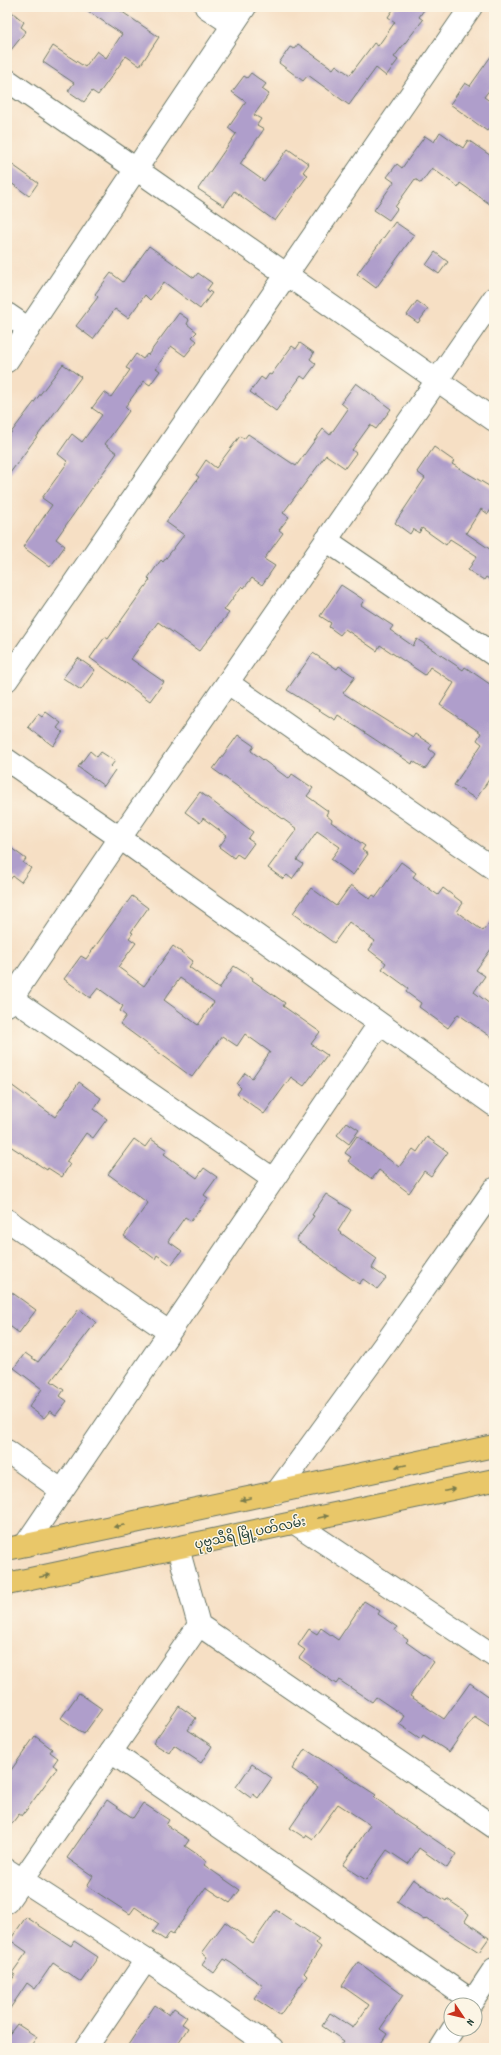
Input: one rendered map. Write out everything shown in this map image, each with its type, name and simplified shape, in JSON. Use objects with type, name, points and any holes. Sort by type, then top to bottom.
[{"type":"main road","points":[[16,1547],[494,1446]]},
{"type":"main road","name":"ပုဗ္ဗသီရိ မြို့ပတ်လမ်း","points":[[7,1584],[494,1480]]},
{"type":"street","points":[[206,7],[233,25]]},
{"type":"street","points":[[7,361],[245,7]]},
{"type":"street","points":[[7,680],[471,7]]},
{"type":"street","points":[[7,80],[136,168],[494,420]]},
{"type":"street","points":[[273,1179],[10,1001],[120,838],[494,298]]},
{"type":"street","points":[[7,314],[28,329]]},
{"type":"street","points":[[326,540],[494,655]]},
{"type":"street","points":[[228,683],[494,869]]},
{"type":"street","points":[[7,760],[120,838],[494,1105]]},
{"type":"street","points":[[16,1547],[61,1490],[379,1024]]},
{"type":"street","points":[[276,1493],[387,1341],[494,1189]]},
{"type":"street","points":[[7,1220],[169,1332]]},
{"type":"street","points":[[7,1451],[61,1490]]},
{"type":"street","points":[[296,1523],[494,1656]]},
{"type":"street","points":[[178,1548],[199,1625],[494,1827]]},
{"type":"street","points":[[7,1902],[14,1875],[111,1752],[199,1625]]},
{"type":"street","points":[[111,1752],[462,1997]]},
{"type":"street","points":[[14,1875],[146,1960],[264,2046]]},
{"type":"street","points":[[86,2048],[146,1960]]},
{"type":"street","points":[[475,1997],[494,1969]]},
{"type":"street","points":[[441,2048],[449,2037]]},
{"type":"building","points":[[82,7],[115,7],[159,37],[140,66],[126,56],[98,95],[92,91],[84,102],[68,91],[74,83],[43,62],[53,46],[85,67],[97,51],[106,58],[122,34]]},
{"type":"building","points":[[395,7],[426,7],[419,17],[423,20],[394,57],[398,60],[386,76],[376,68],[349,105],[308,75],[303,81],[279,63],[290,47],[294,49],[298,44],[333,69],[336,65],[350,75],[374,43],[378,46],[395,22],[388,17]]},
{"type":"building","points":[[7,8],[24,22],[21,27],[26,31],[7,55]]},
{"type":"building","points":[[494,52],[494,84],[484,97],[494,104],[494,121],[487,131],[450,104],[465,83],[470,86]]},
{"type":"building","points":[[251,73],[266,84],[262,89],[269,94],[254,115],[261,119],[257,125],[264,129],[240,164],[264,181],[288,149],[309,164],[303,172],[308,175],[275,221],[234,191],[224,206],[198,189],[236,134],[228,128],[246,102],[232,92],[244,76],[247,78]]},
{"type":"building","points":[[440,132],[463,148],[468,140],[494,158],[494,207],[460,183],[458,187],[432,168],[421,183],[415,179],[395,207],[397,209],[389,220],[374,210],[394,182],[387,177],[397,164],[402,168],[425,136],[434,142]]},
{"type":"building","points":[[7,161],[38,183],[29,196],[7,180]]},
{"type":"building","points":[[395,222],[414,235],[376,288],[357,274]]},
{"type":"building","points":[[149,246],[194,278],[198,273],[212,283],[207,290],[212,293],[200,309],[164,282],[150,300],[145,295],[128,318],[115,309],[93,339],[76,326],[98,297],[95,294],[111,273],[123,282]]},
{"type":"building","points":[[435,252],[448,262],[439,274],[426,265]]},
{"type":"building","points":[[417,301],[428,309],[418,323],[407,315]]},
{"type":"building","points":[[179,313],[189,320],[187,324],[197,332],[192,337],[197,341],[185,356],[171,346],[156,368],[160,371],[150,385],[144,381],[125,407],[129,411],[105,444],[117,453],[56,539],[65,546],[50,567],[23,547],[52,505],[42,498],[68,462],[58,454],[72,434],[82,442],[102,415],[92,408],[104,392],[111,397],[130,370],[126,368],[136,354],[143,359],[147,354],[148,355]]},
{"type":"building","points":[[300,343],[314,353],[310,359],[316,364],[305,379],[301,376],[276,411],[250,392],[261,377],[265,380],[269,374],[271,375],[292,346],[296,349]]},
{"type":"building","points":[[63,364],[81,377],[7,477],[7,438]]},
{"type":"building","points":[[356,383],[391,409],[376,429],[370,425],[352,450],[356,453],[345,468],[326,455],[283,513],[289,517],[279,530],[283,533],[264,559],[275,566],[262,585],[252,578],[244,588],[242,586],[224,610],[229,613],[199,651],[158,622],[131,659],[164,682],[150,701],[90,658],[105,637],[108,639],[150,580],[148,578],[161,560],[163,562],[184,535],[166,522],[199,477],[196,475],[206,460],[216,468],[240,436],[244,439],[248,434],[296,466],[323,429],[330,435],[348,409],[341,403]]},
{"type":"building","points":[[434,447],[454,461],[452,464],[494,489],[494,505],[488,514],[481,509],[466,533],[494,552],[494,582],[486,577],[484,580],[468,570],[477,556],[450,539],[446,545],[422,528],[419,533],[413,529],[410,534],[395,523],[425,478],[417,472]]},
{"type":"building","points":[[341,585],[364,600],[361,605],[393,626],[390,630],[413,646],[417,639],[463,670],[465,667],[494,687],[494,772],[476,799],[454,785],[482,744],[477,740],[481,733],[440,705],[454,683],[430,667],[425,675],[380,645],[377,651],[345,629],[340,635],[329,627],[331,623],[320,616]]},
{"type":"building","points":[[313,653],[337,669],[339,666],[355,677],[343,693],[413,737],[415,734],[432,745],[429,749],[435,754],[425,769],[413,761],[412,764],[338,715],[335,720],[287,690]]},
{"type":"building","points":[[78,658],[95,670],[81,690],[63,678]]},
{"type":"building","points":[[46,712],[61,723],[57,728],[63,732],[53,746],[28,727],[38,714],[42,717]]},
{"type":"building","points":[[238,735],[254,746],[251,751],[289,779],[292,774],[313,788],[307,796],[328,811],[326,815],[332,820],[331,822],[365,846],[362,850],[368,854],[353,875],[331,859],[340,847],[317,831],[297,860],[303,864],[292,879],[287,875],[283,879],[268,868],[297,829],[213,769]]},
{"type":"building","points":[[90,751],[97,757],[101,752],[115,761],[111,766],[115,770],[104,786],[78,767]]},
{"type":"building","points":[[200,792],[253,832],[248,839],[254,843],[243,858],[237,854],[234,858],[219,847],[227,836],[203,818],[200,823],[185,812]]},
{"type":"building","points":[[7,845],[26,859],[23,863],[31,868],[21,882],[13,876],[7,883]]},
{"type":"building","points":[[401,862],[416,873],[413,877],[438,895],[443,888],[463,903],[457,912],[483,931],[494,917],[494,945],[476,970],[485,976],[474,992],[494,1007],[494,1039],[458,1014],[448,1028],[419,1007],[421,1003],[406,992],[408,988],[382,969],[386,963],[369,950],[375,941],[349,922],[334,943],[293,913],[311,888],[336,906],[351,885],[370,899],[373,895],[376,897]]},
{"type":"building","points":[[132,896],[148,908],[131,932],[133,933],[129,938],[136,943],[118,967],[144,986],[173,946],[193,961],[189,967],[219,989],[234,966],[253,978],[252,980],[285,1003],[283,1006],[320,1032],[311,1044],[327,1055],[304,1086],[291,1077],[264,1114],[237,1094],[241,1088],[237,1084],[245,1073],[252,1078],[270,1052],[245,1034],[237,1046],[222,1036],[192,1077],[120,1024],[126,1016],[120,1011],[123,1006],[98,988],[90,998],[64,979],[81,956],[86,959]],"holes":[[[180,978],[214,1002],[198,1025],[164,1000]]]},
{"type":"building","points":[[7,1082],[55,1117],[79,1082],[101,1098],[94,1109],[107,1119],[93,1138],[86,1133],[66,1162],[70,1164],[62,1177],[48,1168],[47,1170],[7,1144]]},
{"type":"building","points":[[347,1122],[359,1130],[349,1144],[337,1135]]},
{"type":"building","points":[[357,1136],[399,1167],[413,1149],[417,1152],[427,1137],[448,1152],[431,1176],[424,1171],[409,1193],[379,1170],[372,1179],[348,1161],[351,1157],[345,1153]]},
{"type":"building","points":[[134,1139],[145,1147],[151,1139],[167,1150],[164,1154],[197,1178],[204,1168],[217,1177],[204,1195],[208,1198],[191,1221],[185,1217],[168,1241],[182,1251],[171,1265],[157,1255],[155,1259],[124,1236],[148,1203],[108,1174]]},
{"type":"building","points":[[326,1194],[351,1210],[338,1231],[377,1259],[372,1268],[386,1278],[377,1289],[363,1279],[359,1284],[296,1240],[314,1216],[312,1215]]},
{"type":"building","points":[[7,1289],[36,1310],[19,1333],[7,1324]]},
{"type":"building","points":[[79,1309],[96,1322],[51,1381],[64,1390],[60,1396],[67,1401],[56,1415],[50,1411],[44,1418],[29,1407],[42,1389],[14,1368],[25,1353],[38,1362]]},
{"type":"building","points":[[364,1601],[380,1611],[378,1614],[397,1627],[395,1631],[408,1640],[406,1642],[434,1662],[410,1696],[444,1719],[470,1683],[494,1700],[494,1729],[474,1716],[449,1752],[423,1735],[421,1739],[399,1724],[404,1716],[376,1697],[372,1702],[339,1680],[336,1684],[299,1658],[305,1650],[298,1645],[309,1629],[317,1634],[321,1628],[338,1640]]},
{"type":"building","points":[[79,1693],[102,1709],[84,1734],[61,1718]]},
{"type":"building","points":[[179,1706],[196,1718],[188,1730],[212,1746],[201,1763],[174,1745],[169,1753],[153,1743]]},
{"type":"building","points":[[35,1736],[52,1749],[50,1752],[58,1758],[53,1765],[57,1768],[22,1816],[19,1814],[7,1830],[7,1776]]},
{"type":"building","points":[[305,1749],[376,1795],[374,1797],[398,1815],[456,1854],[447,1868],[419,1848],[408,1864],[387,1850],[366,1880],[343,1865],[370,1825],[338,1804],[313,1839],[307,1835],[305,1838],[290,1828],[318,1787],[292,1769]]},
{"type":"building","points":[[252,1764],[272,1778],[258,1798],[253,1794],[251,1798],[236,1787]]},
{"type":"building","points":[[107,1800],[133,1818],[143,1803],[169,1820],[166,1825],[189,1840],[185,1846],[207,1861],[204,1865],[240,1890],[230,1903],[206,1887],[173,1934],[170,1932],[165,1940],[153,1932],[159,1924],[135,1907],[130,1914],[87,1886],[93,1876],[67,1858]]},
{"type":"building","points":[[413,1879],[469,1914],[465,1921],[489,1938],[479,1952],[426,1918],[424,1920],[397,1902]]},
{"type":"building","points":[[276,1910],[319,1939],[316,1943],[321,1947],[304,1973],[307,1976],[280,2015],[254,1998],[263,1986],[231,1963],[224,1959],[214,1973],[202,1964],[207,1957],[202,1953],[225,1922],[253,1943]]},
{"type":"building","points":[[26,1917],[71,1946],[74,1941],[98,1957],[81,1982],[53,1963],[35,1989],[27,1983],[7,2013],[7,1987],[15,1975],[12,1973],[27,1952],[10,1940]]},
{"type":"building","points":[[358,1962],[403,1995],[380,2029],[387,2034],[378,2048],[339,2048],[344,2041],[322,2026],[330,2013],[353,2028],[369,2005],[342,1986]]},
{"type":"building","points":[[155,2005],[169,2015],[174,2008],[187,2017],[182,2024],[188,2028],[175,2048],[126,2048]]},
{"type":"building","points":[[17,2024],[37,2037],[29,2048],[7,2048],[7,2037]]}]
